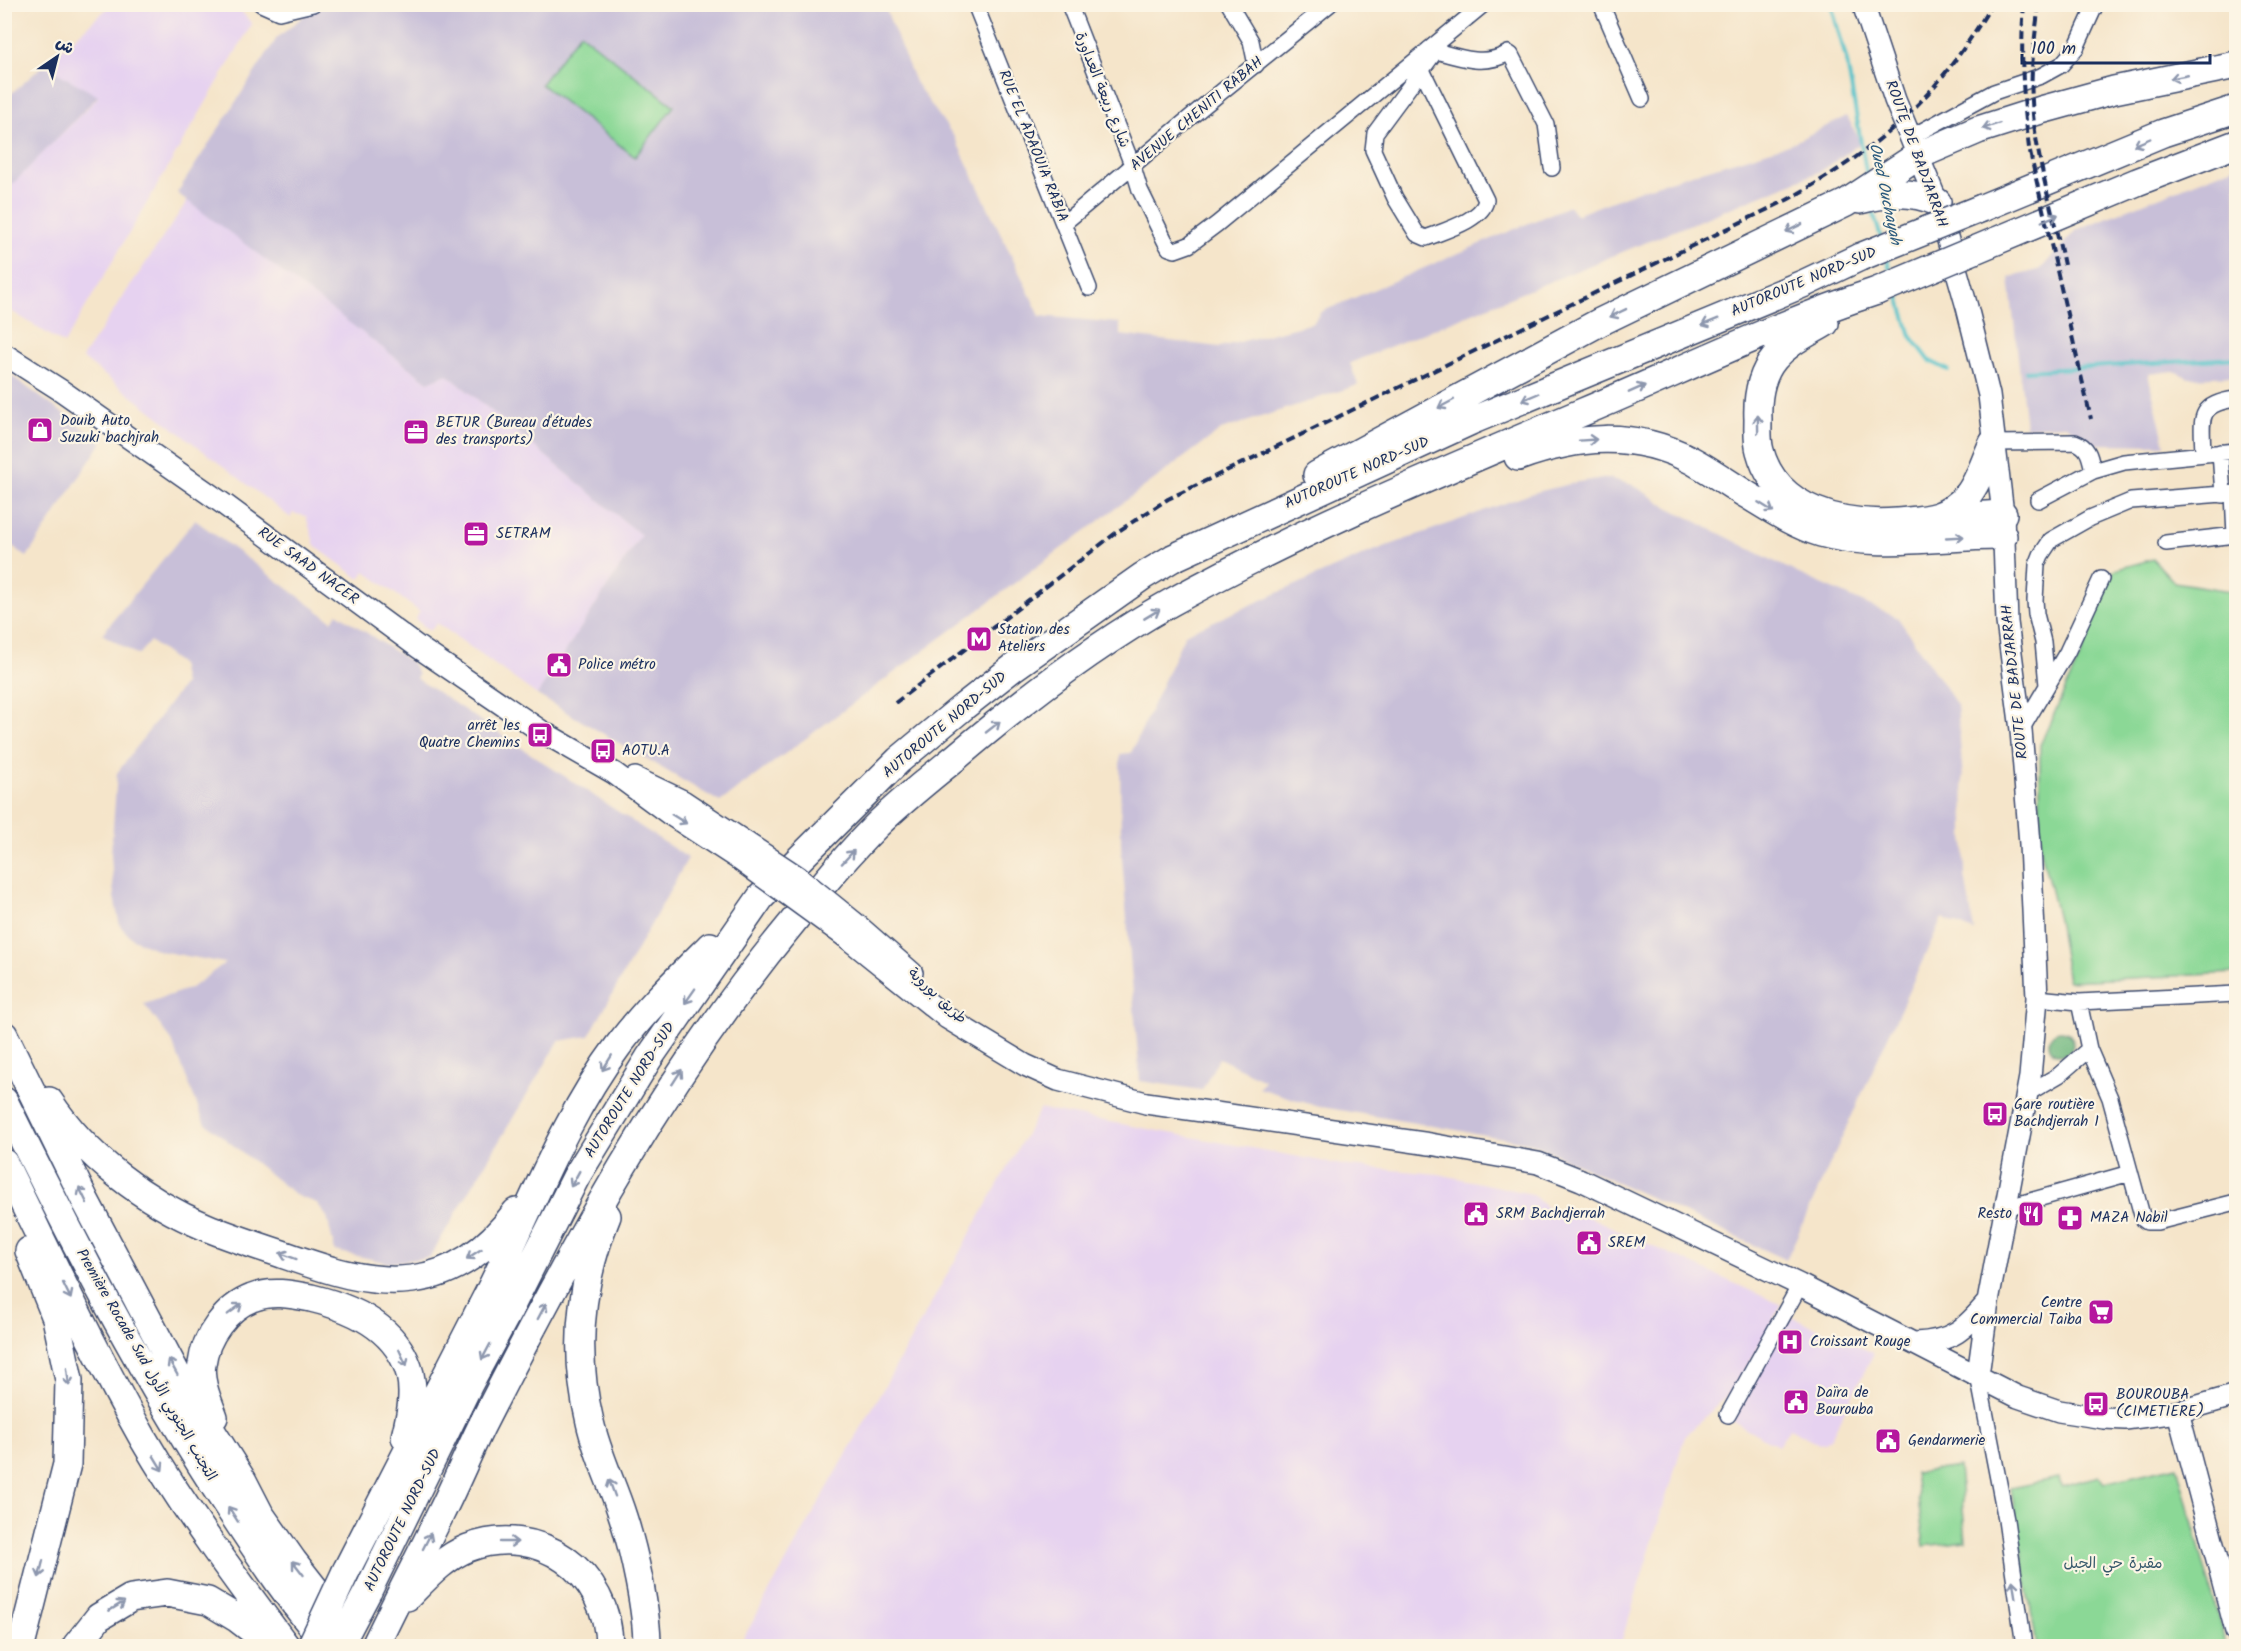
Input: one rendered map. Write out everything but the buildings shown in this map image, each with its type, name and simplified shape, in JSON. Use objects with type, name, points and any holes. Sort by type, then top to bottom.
[{"type":"highway","points":[[1880,190],[1914,146],[1978,130],[2114,90],[2236,65]]},
{"type":"highway","name":"AUTOROUTE NORD-SUD","points":[[339,1647],[469,1384],[576,1177],[654,1049],[761,897],[899,760],[963,707],[1014,667],[1143,576],[1173,558],[1471,422],[1806,283],[1860,257],[2163,133],[2236,109]]},
{"type":"highway","name":"AUTOROUTE NORD-SUD","points":[[375,1647],[485,1420],[601,1202],[646,1126],[712,1026],[768,951],[875,826],[984,733],[1110,640],[1167,605],[1246,563],[1391,495],[1784,324],[1877,291],[2137,182],[2236,144]]},
{"type":"highway","points":[[1173,558],[1266,503],[1600,322],[1846,203],[1880,190],[1915,194],[1937,202]]},
{"type":"highway","points":[[1877,291],[1795,340],[1773,360],[1766,371],[1758,400],[1760,451],[1777,483],[1803,506],[1821,514],[1862,523],[1937,518],[2003,525]]},
{"type":"highway","points":[[1391,495],[1557,445],[1576,441],[1622,440],[1646,442],[1692,460],[1779,515],[1824,534],[1881,540],[2003,525]]},
{"type":"highway","points":[[1937,518],[1959,503],[1972,490],[1993,443]]},
{"type":"highway","points":[[311,1647],[346,1571],[493,1285],[551,1162],[584,1100],[624,1039],[646,1011],[761,897]]},
{"type":"highway","points":[[4,1021],[60,1117],[103,1162],[172,1211],[207,1228],[318,1267],[392,1281],[438,1273],[460,1263],[495,1239],[551,1162]]},
{"type":"highway","points":[[4,1035],[85,1200],[161,1347],[204,1420],[229,1457],[260,1514],[293,1561],[361,1647]]},
{"type":"highway","name":"Première Rocade Sud التجنب الجنوبي الأول","points":[[4,1101],[100,1288],[190,1449],[260,1556],[329,1647]]},
{"type":"highway","points":[[646,1126],[604,1224],[591,1269],[580,1327],[584,1391],[590,1423],[656,1605],[663,1647]]},
{"type":"highway","name":"Première Rocade Sud التجنب الجنوبي الأول","points":[[4,1163],[95,1349],[144,1439],[218,1555],[286,1647]]},
{"type":"highway","points":[[4,1182],[56,1318],[69,1380],[67,1464],[21,1647]]},
{"type":"highway","points":[[229,1457],[204,1388],[201,1365],[210,1338],[226,1315],[252,1298],[285,1293],[337,1304],[354,1311],[384,1332],[396,1344],[409,1373],[412,1392],[411,1415],[405,1439],[371,1523]]},
{"type":"highway","points":[[623,1517],[644,1615],[646,1647]]},
{"type":"highway","points":[[391,1612],[429,1574],[457,1553],[494,1542],[513,1540],[551,1550],[578,1569],[601,1602],[609,1632],[609,1647]]},
{"type":"highway","points":[[76,1647],[99,1617],[131,1598],[167,1593],[208,1601],[238,1619],[273,1647]]},
{"type":"main road","name":"ROUTE DE BADJARRAH","points":[[1863,4],[1895,100],[1937,202],[1989,395],[2003,525],[2007,622],[2021,730],[2035,922],[2037,998],[2028,1093],[1988,1302],[1978,1375]]},
{"type":"main road","name":"RUE SAAD NACER","points":[[4,354],[62,391],[225,505],[418,647],[541,731],[614,773]]},
{"type":"main road","name":"طريق بوروبة","points":[[614,773],[628,775],[658,788],[744,852],[798,877],[851,930],[945,1001],[977,1035],[1025,1065],[1058,1080],[1146,1103],[1430,1144],[1538,1163],[1581,1180],[1800,1285],[2018,1397],[2060,1411],[2125,1419],[2178,1412],[2236,1395]]},
{"type":"main road","points":[[1915,1343],[1932,1343],[1950,1337],[1965,1327],[1988,1302]]},
{"type":"main road","points":[[2178,1412],[2236,1631]]},
{"type":"street","points":[[261,4],[279,12],[311,5]]},
{"type":"street","name":"RUE EL ADAOUIA RABIA","points":[[975,4],[1089,288]]},
{"type":"street","name":"شارع ربيعة العداورة","points":[[1069,4],[1140,190],[1172,250],[1189,245],[1432,50]]},
{"type":"street","points":[[1229,4],[1251,41],[1256,65]]},
{"type":"street","name":"AVENUE CHENITI RABAH","points":[[1064,223],[1330,4]]},
{"type":"street","points":[[1422,70],[1486,200],[1481,211],[1467,221],[1426,238],[1417,234],[1395,198],[1373,150],[1375,133],[1422,70],[1432,50],[1484,4]]},
{"type":"street","points":[[1601,4],[1642,99]]},
{"type":"street","points":[[1914,146],[1994,92],[2041,76],[2061,65],[2076,48],[2096,4]]},
{"type":"street","points":[[1432,50],[1470,60],[1492,60],[1508,52],[1546,124],[1552,168]]},
{"type":"street","points":[[2203,453],[2203,421],[2208,408],[2216,402],[2236,399]]},
{"type":"street","points":[[1993,443],[2066,440],[2075,442],[2085,447],[2093,471]]},
{"type":"street","points":[[2038,500],[2093,471],[2138,460],[2236,451]]},
{"type":"street","points":[[2166,543],[2236,535],[2231,494],[2220,452]]},
{"type":"street","points":[[2047,685],[2045,655],[2035,600],[2037,565],[2051,540],[2090,518],[2131,501],[2231,494]]},
{"type":"street","points":[[2021,730],[2082,622],[2101,579]]},
{"type":"street","points":[[2037,998],[2079,1002],[2236,994]]},
{"type":"street","points":[[2079,1002],[2089,1049],[2110,1098],[2141,1215],[2147,1222],[2157,1222],[2236,1202]]},
{"type":"street","points":[[2028,1093],[2059,1074],[2089,1049]]},
{"type":"street","points":[[2005,1208],[2130,1173]]},
{"type":"street","points":[[1728,1415],[1800,1285]]},
{"type":"street","points":[[1978,1375],[2006,1520],[2024,1647]]},
{"type":"shaded area","points":[[111,5],[236,5],[252,24],[64,344],[5,307],[4,192],[98,97],[44,65]]},
{"type":"shaded area","points":[[328,5],[884,5],[915,82],[955,138],[1040,316],[1120,323],[1120,335],[1220,347],[1313,323],[1321,312],[1569,206],[1576,215],[1646,188],[1788,145],[1847,116],[1861,143],[1821,171],[1350,363],[1358,385],[1221,430],[720,802],[537,695],[641,535],[447,374],[428,382],[177,193],[277,38],[310,11]]},
{"type":"shaded area","points":[[44,65],[98,96],[5,192],[5,99]]},
{"type":"shaded area","points":[[2236,166],[2236,376],[2189,378],[2174,371],[2148,374],[2165,445],[2095,444],[2066,425],[2026,427],[2009,278],[2041,269],[2076,230]]},
{"type":"shaded area","points":[[188,200],[428,382],[447,374],[641,535],[537,695],[437,623],[430,631],[415,619],[420,612],[365,571],[360,579],[315,546],[306,516],[292,513],[291,518],[82,358]]},
{"type":"shaded area","points":[[5,371],[102,442],[27,557],[5,542]]},
{"type":"shaded area","points":[[1608,478],[1633,485],[1668,507],[1797,573],[1898,618],[1957,705],[1963,779],[1965,876],[1974,931],[1942,918],[1786,1260],[1532,1143],[1316,1106],[1259,1088],[1264,1080],[1219,1058],[1202,1090],[1140,1081],[1121,845],[1120,754],[1131,753],[1185,634],[1368,553],[1533,493],[1578,482]]},
{"type":"shaded area","points":[[195,520],[332,621],[337,613],[412,663],[418,674],[416,678],[688,858],[589,1036],[559,1041],[430,1257],[389,1263],[335,1251],[327,1217],[317,1203],[297,1196],[204,1122],[172,1041],[144,1004],[191,988],[225,963],[160,951],[133,939],[120,926],[114,897],[111,854],[117,773],[184,684],[180,664],[150,641],[138,655],[102,634]]},
{"type":"shaded area","points":[[1040,1109],[1348,1166],[1438,1174],[1532,1194],[1556,1213],[1564,1215],[1570,1211],[1585,1215],[1782,1305],[1734,1389],[1685,1436],[1620,1646],[739,1646]]},
{"type":"shaded area","name":"Daïra de Bourouba","points":[[1787,1315],[1874,1353],[1830,1439],[1825,1443],[1819,1444],[1790,1428],[1778,1446],[1733,1421]]},
{"type":"green space","points":[[580,33],[674,106],[635,157],[541,84]]},
{"type":"green space","points":[[2153,559],[2174,582],[2236,592],[2236,973],[2068,981],[2058,919],[2040,847],[2040,745],[2083,650],[2114,570]]},
{"type":"green space","points":[[2061,1031],[2070,1034],[2073,1043],[2070,1052],[2061,1055],[2052,1052],[2049,1043],[2052,1034]]},
{"type":"green space","name":"مقبرة حي الجبل","points":[[2177,1466],[2226,1646],[2037,1646],[2011,1488],[2059,1478],[2061,1486],[2099,1476],[2104,1483]]},
{"type":"green space","points":[[1959,1467],[1966,1541],[1924,1546],[1915,1473]]},
{"type":"waterway","name":"Oued Ouchayah","points":[[1831,4],[1847,62],[1867,177]]},
{"type":"waterway","name":"Oued Ouchayah","points":[[1872,208],[1881,238]]},
{"type":"waterway","name":"Oued Ouchayah","points":[[1886,257],[1891,273]]},
{"type":"waterway","name":"Oued Ouchayah","points":[[1898,294],[1911,336],[1930,361],[1948,370]]},
{"type":"waterway","name":"Oued Ouchayah","points":[[2026,371],[2236,358]]},
{"type":"railway","points":[[895,703],[1117,532],[1168,499],[1787,200],[1821,180],[1879,140],[1928,94],[1971,38],[1992,4]]},
{"type":"railway","points":[[2024,4],[2023,76],[2029,148],[2091,419]]},
{"type":"railway","points":[[2039,4],[2033,52],[2034,122],[2064,265]]},
{"type":"place","name":"Douib Auto Suzuki bachjrah","points":[[40,430]]},
{"type":"place","name":"BETUR (Bureau d'études des transports)","points":[[416,432]]},
{"type":"place","name":"SETRAM","points":[[476,534]]},
{"type":"place","name":"Station des Ateliers","points":[[979,639]]},
{"type":"place","name":"Police métro","points":[[559,665]]},
{"type":"place","name":"arrêt les Quatre Chemins","points":[[540,735]]},
{"type":"place","name":"AOTU.A","points":[[603,751]]},
{"type":"place","name":"Gare routière Bachdjerrah 1","points":[[1995,1114]]},
{"type":"place","name":"SRM Bachdjerrah","points":[[1476,1214]]},
{"type":"place","name":"Resto","points":[[2031,1214]]},
{"type":"place","name":"MAZA Nabil","points":[[2070,1218]]},
{"type":"place","name":"SREM","points":[[1589,1243]]},
{"type":"place","name":"Centre Commercial Taiba","points":[[2101,1312]]},
{"type":"place","name":"Croissant Rouge","points":[[1790,1342]]},
{"type":"place","name":"Daïra de Bourouba","points":[[1796,1402]]},
{"type":"place","name":"BOUROUBA (CIMETIERE)","points":[[2096,1404]]},
{"type":"place","name":"Gendarmerie","points":[[1888,1441]]}]
